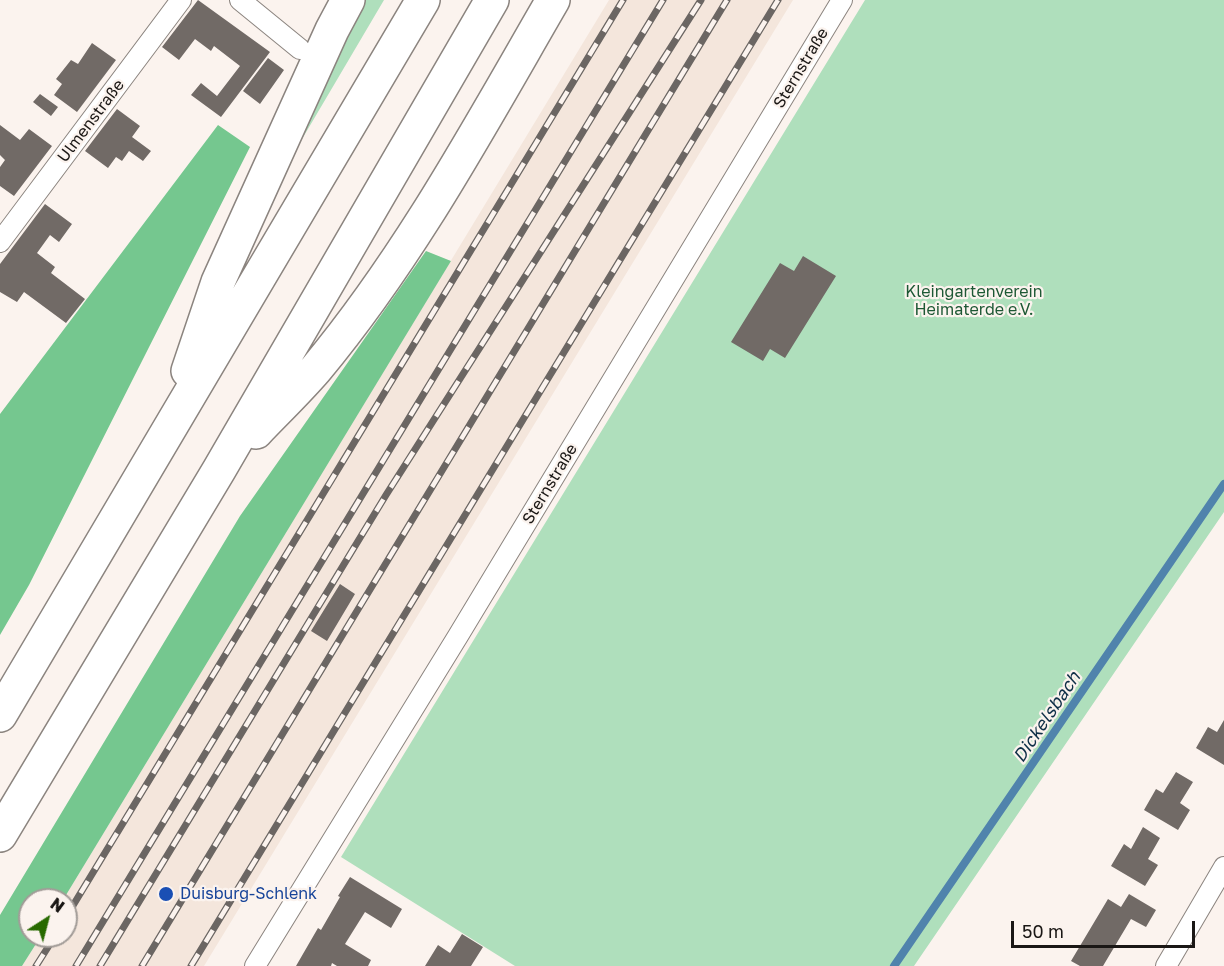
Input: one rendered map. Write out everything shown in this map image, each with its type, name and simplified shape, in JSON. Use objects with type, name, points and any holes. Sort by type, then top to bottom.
[{"type":"highway","points":[[165,438],[218,282],[332,30],[348,0]]},
{"type":"highway","points":[[0,715],[423,0]]},
{"type":"highway","points":[[0,834],[219,470],[492,0]]},
{"type":"highway","points":[[219,470],[315,370],[394,266],[472,141],[554,0]]},
{"type":"street","name":"Ulmenstraße","points":[[0,242],[181,0]]},
{"type":"street","points":[[240,0],[300,48]]},
{"type":"street","name":"Sternstraße","points":[[255,966],[458,636],[842,0]]},
{"type":"street","points":[[1166,966],[1224,867]]},
{"type":"shaded area","points":[[609,0],[793,0],[204,966],[22,966],[33,948],[78,948],[78,888],[70,888]]},
{"type":"green space","points":[[364,0],[384,0],[282,173]]},
{"type":"green space","name":"Kleingartenverein Heimaterde e.V.","points":[[865,0],[1224,0],[1224,512],[914,966],[515,966],[341,857]]},
{"type":"green space","points":[[218,125],[250,147],[29,585],[0,635],[0,414]]},
{"type":"green space","points":[[426,251],[451,261],[70,888],[18,888],[18,948],[33,948],[22,966],[0,966],[0,915],[240,516]]},
{"type":"building","points":[[198,0],[270,52],[221,117],[191,95],[201,83],[217,96],[240,66],[214,46],[211,51],[195,39],[179,60],[162,47]]},
{"type":"building","points":[[92,43],[116,60],[77,112],[54,95],[62,84],[56,79],[71,60],[78,64]]},
{"type":"building","points":[[268,58],[284,70],[260,104],[243,91]]},
{"type":"building","points":[[40,94],[58,107],[51,116],[33,102]]},
{"type":"building","points":[[117,109],[140,126],[132,137],[151,151],[143,161],[129,151],[122,161],[116,157],[108,168],[85,151]]},
{"type":"building","points":[[0,125],[20,140],[29,129],[52,146],[14,196],[0,186],[0,167],[5,160],[0,155]]},
{"type":"building","points":[[45,204],[72,224],[59,242],[50,235],[37,253],[55,267],[51,273],[85,299],[66,323],[24,292],[17,302],[0,292],[0,264]]},
{"type":"building","points":[[803,256],[836,276],[785,358],[770,349],[763,361],[731,342],[780,263],[794,271]]},
{"type":"building","points":[[340,584],[355,594],[327,641],[311,631]]},
{"type":"building","points":[[1224,720],[1224,765],[1196,748],[1208,727],[1217,732]]},
{"type":"building","points":[[1176,772],[1193,782],[1180,803],[1190,810],[1178,830],[1144,810],[1156,789],[1163,793]]},
{"type":"building","points":[[1143,827],[1160,838],[1148,859],[1158,865],[1145,886],[1111,866],[1124,844],[1131,849]]},
{"type":"building","points":[[350,877],[402,909],[391,928],[365,912],[345,944],[371,960],[368,966],[337,966],[332,963],[331,966],[296,966],[318,928],[321,930]]},
{"type":"building","points":[[1129,894],[1156,910],[1146,927],[1131,919],[1103,966],[1080,966],[1071,961],[1108,899],[1121,907]]},
{"type":"building","points":[[462,934],[483,947],[471,966],[425,966],[438,945],[450,953]]},
{"type":"waterway","name":"Dickelsbach","points":[[894,966],[1224,484]]},
{"type":"railway","points":[[78,897],[623,0]]},
{"type":"railway","points":[[76,966],[663,0]]},
{"type":"railway","points":[[100,966],[386,495],[701,0]]},
{"type":"railway","points":[[142,966],[727,0]]},
{"type":"railway","points":[[191,966],[778,0]]},
{"type":"railway","points":[[36,966],[47,948]]},
{"type":"place","name":"Duisburg-Schlenk","points":[[166,894]]}]
